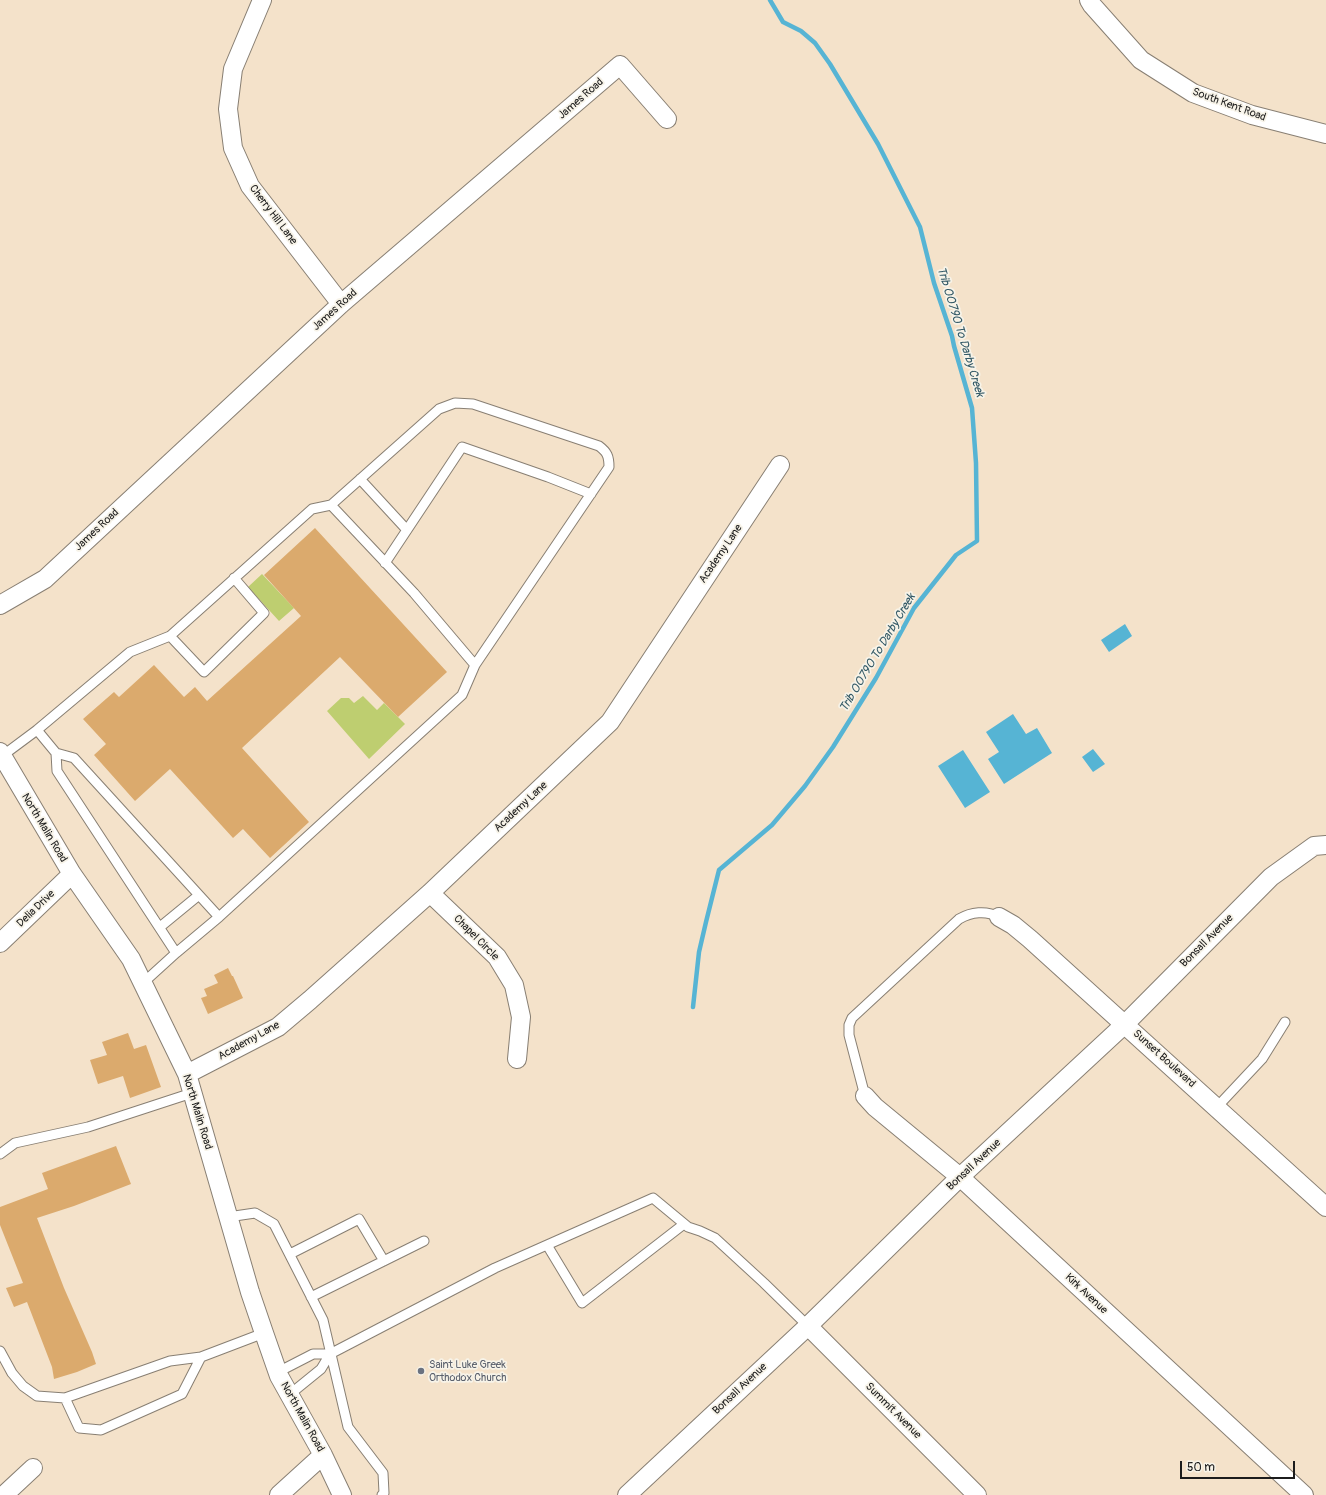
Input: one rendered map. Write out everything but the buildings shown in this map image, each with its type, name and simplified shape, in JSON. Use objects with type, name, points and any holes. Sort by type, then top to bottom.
[{"type":"street","name":"Cherry Hill Lane","points":[[262,0],[233,69],[228,109],[233,148],[250,186],[342,304]]},
{"type":"street","name":"South Kent Road","points":[[1090,3],[1141,60],[1193,94],[1252,115],[1326,134]]},
{"type":"street","name":"James Road","points":[[0,605],[45,579],[342,304],[620,65],[667,119]]},
{"type":"street","name":"Academy Lane","points":[[187,1074],[278,1027],[430,893],[610,722],[780,465]]},
{"type":"street","name":"North Malin Road","points":[[1,754],[72,874],[131,958],[187,1074],[250,1292],[278,1372],[289,1395],[323,1454],[342,1495]]},
{"type":"street","name":"Bonsall Avenue","points":[[627,1495],[808,1326],[960,1177],[1125,1024],[1270,876],[1314,846],[1326,845]]},
{"type":"street","name":"Delia Drive","points":[[0,943],[72,874]]},
{"type":"street","name":"Chapel Circle","points":[[430,893],[497,957],[514,985],[521,1017],[517,1059]]},
{"type":"street","name":"Sunset Boulevard","points":[[999,917],[1013,925],[1030,939],[1326,1207]]},
{"type":"street","name":"Kirk Avenue","points":[[866,1096],[875,1107],[960,1177],[1304,1495]]},
{"type":"street","name":"Summit Avenue","points":[[808,1326],[977,1495]]},
{"type":"street","points":[[279,1495],[323,1454]]},
{"type":"street","points":[[4,1495],[33,1468]]},
{"type":"lane","points":[[1,754],[37,730],[130,652],[170,636],[312,509],[331,505],[439,409],[455,403],[473,404],[599,446],[606,452],[609,459],[609,467],[475,665],[462,695],[219,917],[143,983]]},
{"type":"lane","points":[[385,563],[462,447],[548,477],[591,494]]},
{"type":"lane","points":[[360,479],[407,530]]},
{"type":"lane","points":[[331,505],[414,593],[475,665]]},
{"type":"lane","points":[[170,636],[204,672],[264,613],[234,578]]},
{"type":"lane","points":[[37,730],[56,753],[74,758],[219,917]]},
{"type":"lane","points":[[56,753],[57,771],[176,953]]},
{"type":"lane","points":[[160,927],[199,895]]},
{"type":"lane","points":[[866,1096],[849,1035],[849,1025],[852,1018],[959,919],[979,912],[989,912],[999,917]]},
{"type":"lane","points":[[1217,1107],[1262,1059],[1285,1022]]},
{"type":"lane","points":[[0,1154],[15,1143],[88,1127],[192,1093]]},
{"type":"lane","points":[[278,1372],[313,1354],[330,1354],[495,1268],[653,1198],[688,1228],[700,1231],[715,1238],[808,1326]]},
{"type":"lane","points":[[228,1217],[255,1213],[274,1224],[323,1320],[348,1427],[383,1473],[384,1493],[382,1495]]},
{"type":"lane","points":[[290,1254],[359,1218],[384,1261]]},
{"type":"lane","points":[[547,1245],[582,1303],[684,1224]]},
{"type":"lane","points":[[311,1297],[424,1241]]},
{"type":"lane","points":[[0,1351],[12,1372],[23,1386],[37,1396],[66,1398],[170,1361],[201,1357],[264,1333]]},
{"type":"lane","points":[[289,1395],[322,1370],[330,1354]]},
{"type":"lane","points":[[66,1398],[79,1428],[101,1430],[182,1394],[201,1357]]},
{"type":"green space","points":[[262,574],[294,608],[279,621],[248,587]]},
{"type":"green space","points":[[363,696],[377,710],[384,703],[405,724],[369,759],[327,711],[341,698],[349,698],[354,703]]},
{"type":"water","points":[[1125,624],[1132,636],[1109,652],[1101,640]]},
{"type":"water","points":[[1013,714],[1026,734],[1037,728],[1052,753],[1004,784],[988,759],[999,752],[986,732]]},
{"type":"water","points":[[1093,749],[1105,764],[1093,772],[1082,757]]},
{"type":"water","points":[[963,750],[990,792],[965,808],[938,766]]},
{"type":"waterway","name":"Trib 00790 To Darby Creek","points":[[693,1007],[699,952],[719,870],[772,825],[805,786],[833,747],[876,678],[914,608],[956,555],[977,541],[976,463],[972,408],[952,336],[934,283],[920,227],[878,144],[830,64],[815,43],[801,31],[783,22],[770,0]]},
{"type":"place","name":"Saint Luke Greek Orthodox Church","points":[[421,1371]]}]
